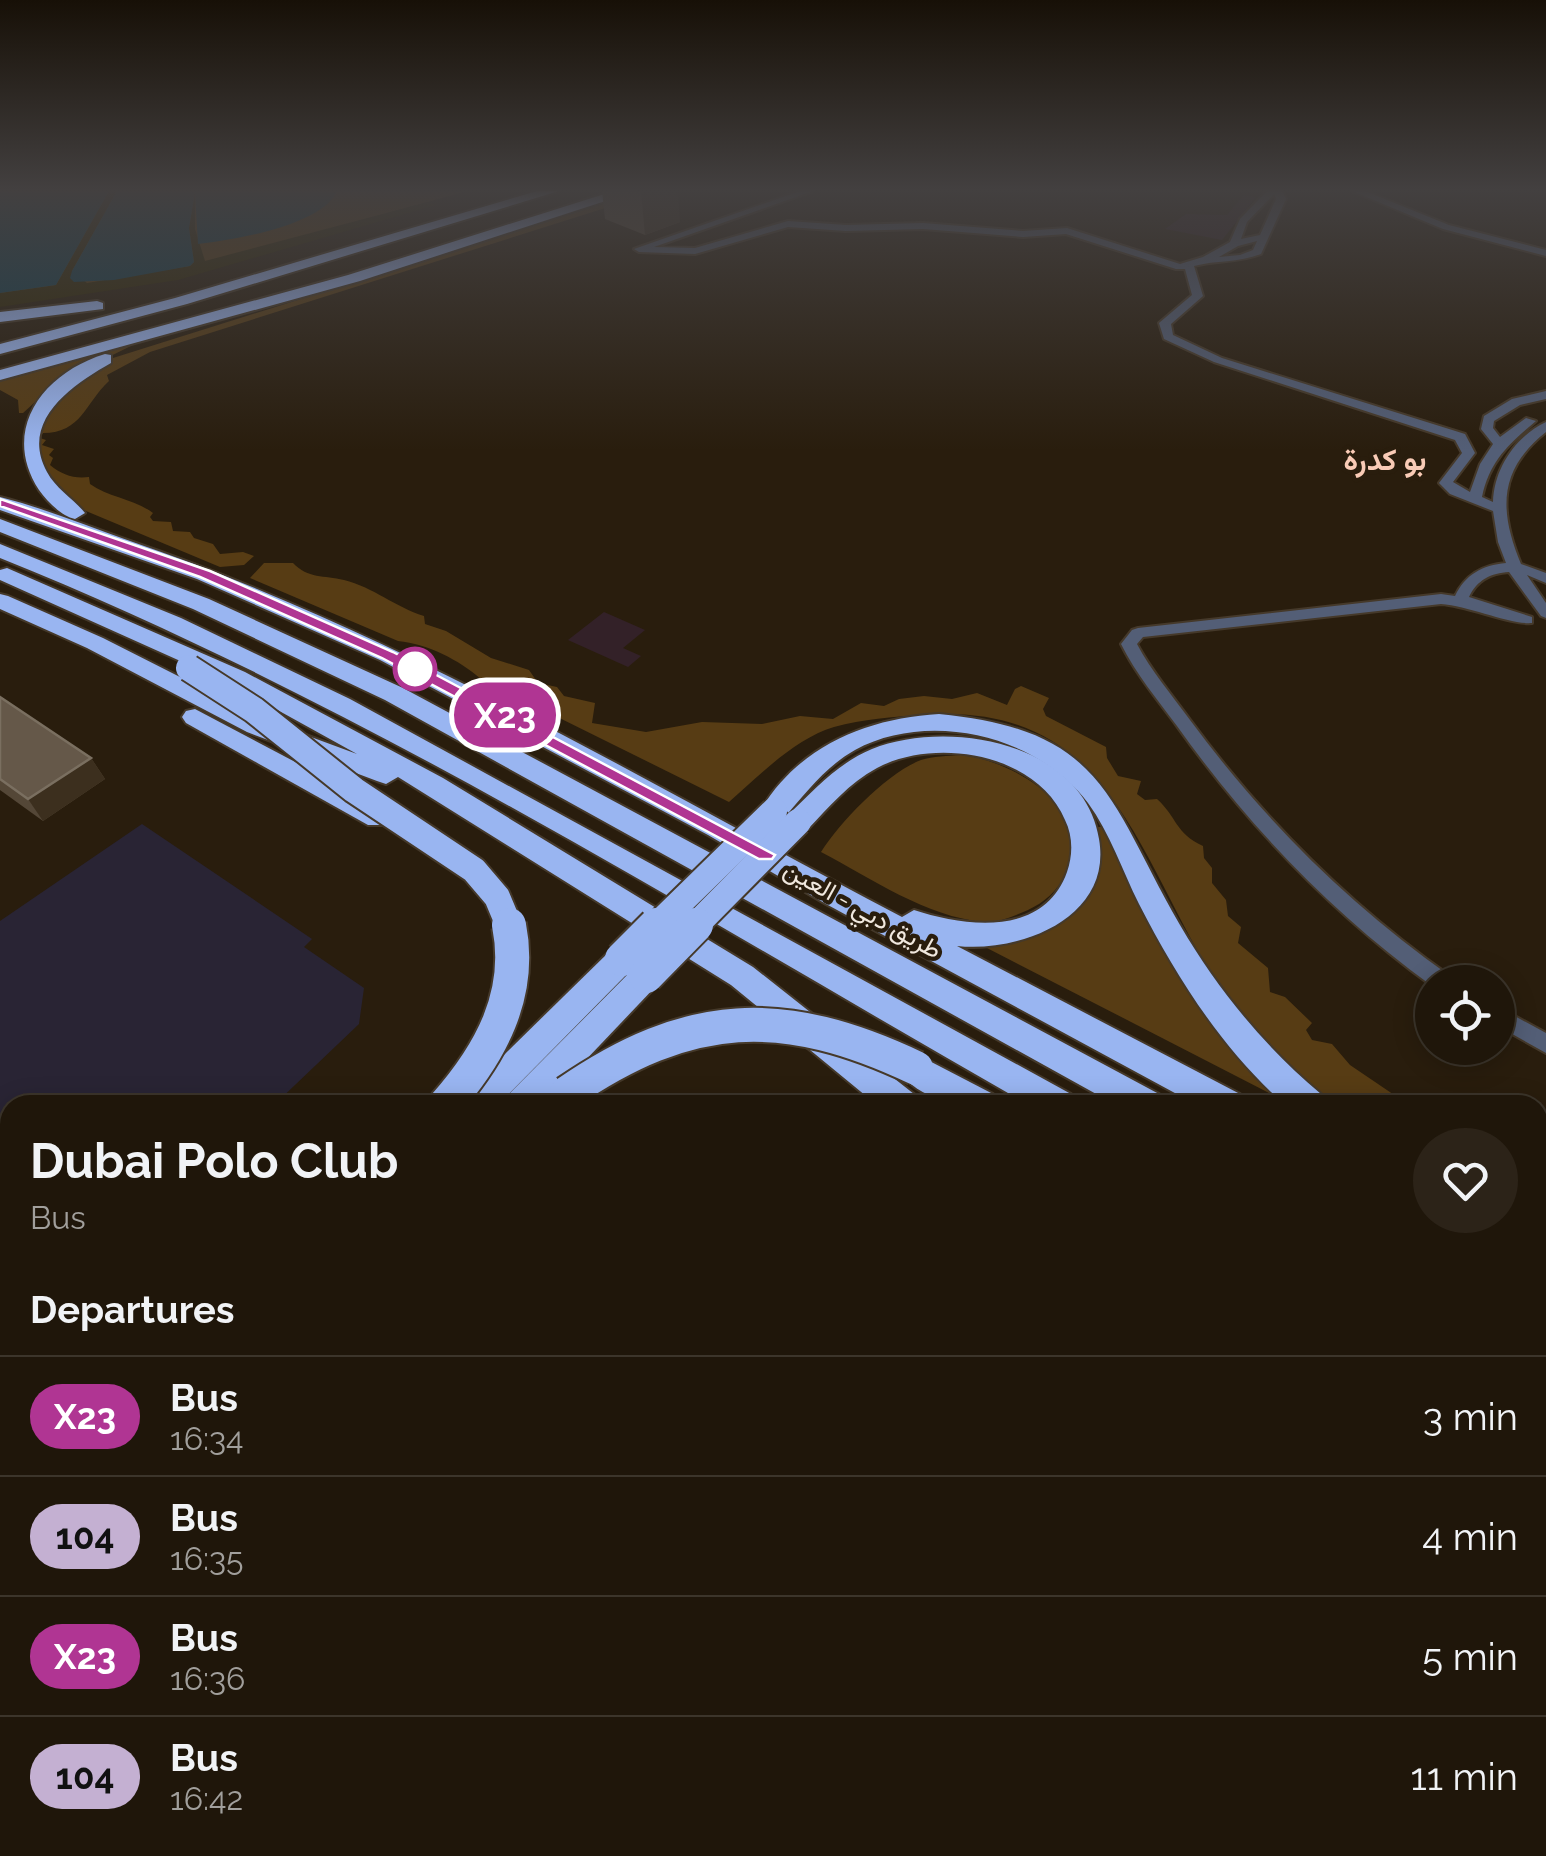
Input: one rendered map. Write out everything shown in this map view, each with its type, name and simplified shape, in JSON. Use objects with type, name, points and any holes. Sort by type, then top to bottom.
[{"type":"highway","points":[[0,317],[77,310],[213,278]]},
{"type":"highway","points":[[0,338],[218,278]]},
{"type":"highway","points":[[0,348],[257,278]]},
{"type":"highway","points":[[0,364],[309,278]]},
{"type":"highway","points":[[0,374],[351,278]]},
{"type":"highway","points":[[157,556],[34,490],[14,464],[16,434],[48,393],[94,364],[278,298]]},
{"type":"highway","points":[[0,503],[157,556],[404,663],[718,828],[836,896],[1209,1095]]},
{"type":"highway","name":"طريق دبي - العين","points":[[0,525],[201,604],[394,694],[1128,1095]]},
{"type":"highway","points":[[0,550],[139,606],[272,668],[474,776],[1041,1095]]},
{"type":"highway","points":[[0,572],[131,627],[236,677],[418,776],[742,976],[890,1095]]},
{"type":"highway","points":[[0,581],[189,668],[243,700],[357,792],[486,883],[506,920],[514,956],[511,996],[498,1034],[477,1070],[454,1095]]},
{"type":"highway","points":[[0,601],[95,642],[256,726],[386,776],[515,837]]},
{"type":"highway","points":[[0,610],[442,850]]},
{"type":"highway","points":[[487,1095],[634,967],[786,816],[832,753],[848,742],[886,729],[949,724],[992,731],[1036,747],[1071,769],[1098,797],[1199,986],[1253,1055],[1297,1095]]},
{"type":"highway","points":[[786,816],[868,762],[898,750],[950,745],[1004,755],[1035,770],[1068,801],[1084,829],[1086,863],[1073,895],[1047,918],[1016,932],[978,936],[939,931],[881,907],[836,896]]},
{"type":"highway","points":[[528,1095],[634,967]]},
{"type":"highway","points":[[565,1095],[597,1070],[645,1046],[685,1032],[747,1022],[790,1024],[834,1033],[916,1068],[963,1095]]},
{"type":"street","points":[[1192,278],[1198,296],[1165,324],[1168,336],[1206,356],[1460,437],[1468,453],[1446,483],[1499,510]]},
{"type":"street","points":[[1500,444],[1487,429],[1488,419],[1516,402],[1546,396]]},
{"type":"street","points":[[1475,500],[1480,475],[1500,444],[1520,427],[1546,415]]},
{"type":"street","points":[[1546,426],[1510,456],[1501,483],[1499,510],[1515,566],[1546,613]]},
{"type":"street","points":[[1460,600],[1468,584],[1483,572],[1515,566],[1546,580]]},
{"type":"street","points":[[1418,965],[1380,940],[1307,874],[1212,762],[1130,644],[1138,634],[1148,632],[1460,600],[1527,620]]},
{"type":"street","points":[[1515,1026],[1546,1044]]},
{"type":"shaded area","points":[[0,278],[141,278],[0,296]]},
{"type":"shaded area","points":[[369,278],[385,278],[150,352],[107,375],[109,381],[75,422],[56,432],[43,433],[40,438],[46,440],[42,445],[54,449],[49,455],[53,458],[50,465],[64,474],[89,477],[90,484],[97,489],[145,508],[153,513],[153,521],[171,522],[173,531],[190,532],[194,538],[213,544],[220,554],[243,552],[254,556],[244,565],[220,567],[62,501],[32,475],[23,450],[33,424],[67,390],[113,358]]},
{"type":"shaded area","points":[[145,339],[56,383],[23,413],[19,413],[18,400],[0,390],[0,378]]},
{"type":"shaded area","points":[[264,563],[293,563],[310,574],[355,583],[424,616],[425,624],[446,631],[491,658],[529,670],[538,683],[557,687],[564,696],[595,703],[592,723],[646,732],[702,722],[762,724],[800,716],[833,719],[861,703],[884,706],[899,699],[924,696],[952,699],[977,693],[1007,705],[1015,689],[1021,686],[1049,698],[1043,709],[1046,716],[1106,747],[1107,758],[1118,776],[1141,781],[1137,794],[1145,800],[1157,799],[1181,830],[1203,846],[1204,858],[1212,868],[1212,883],[1226,900],[1228,916],[1241,927],[1238,943],[1268,968],[1270,992],[1285,997],[1312,1023],[1306,1030],[1312,1040],[1332,1044],[1350,1065],[1394,1095],[1321,1095],[1281,1060],[1236,1010],[1210,972],[1134,833],[1107,792],[1074,757],[1034,732],[984,717],[922,715],[845,724],[791,749],[729,802],[481,679],[442,654],[398,641],[250,578]]},
{"type":"shaded area","points":[[604,612],[645,630],[623,648],[641,656],[628,667],[568,640]]},
{"type":"shaded area","points":[[961,755],[982,759],[1026,778],[1061,810],[1071,829],[1073,851],[1066,874],[1055,891],[1040,903],[995,921],[962,919],[920,905],[821,852],[852,813],[908,766],[921,760]]},
{"type":"shaded area","points":[[142,824],[312,939],[304,947],[364,988],[359,1024],[284,1095],[0,1095],[0,921]]},
{"type":"shaded area","points":[[1096,827],[1106,827],[1180,972],[1226,1038],[1277,1095],[985,947],[1032,934],[1070,911],[1085,895],[1098,854]]},
{"type":"sand","points":[[60,278],[80,278],[87,283],[120,278],[186,278],[0,307],[0,293],[56,285]]},
{"type":"water","points":[[0,278],[60,278],[56,285],[0,293]]},
{"type":"water","points":[[70,278],[127,278],[74,282]]},
{"type":"building","points":[[0,697],[91,758],[28,799],[0,779]]},
{"type":"bus line","name":"X23","points":[[0,503],[205,574],[388,655],[766,855]]},
{"type":"district","name":"بو كدرة","points":[[1385,459]]}]
